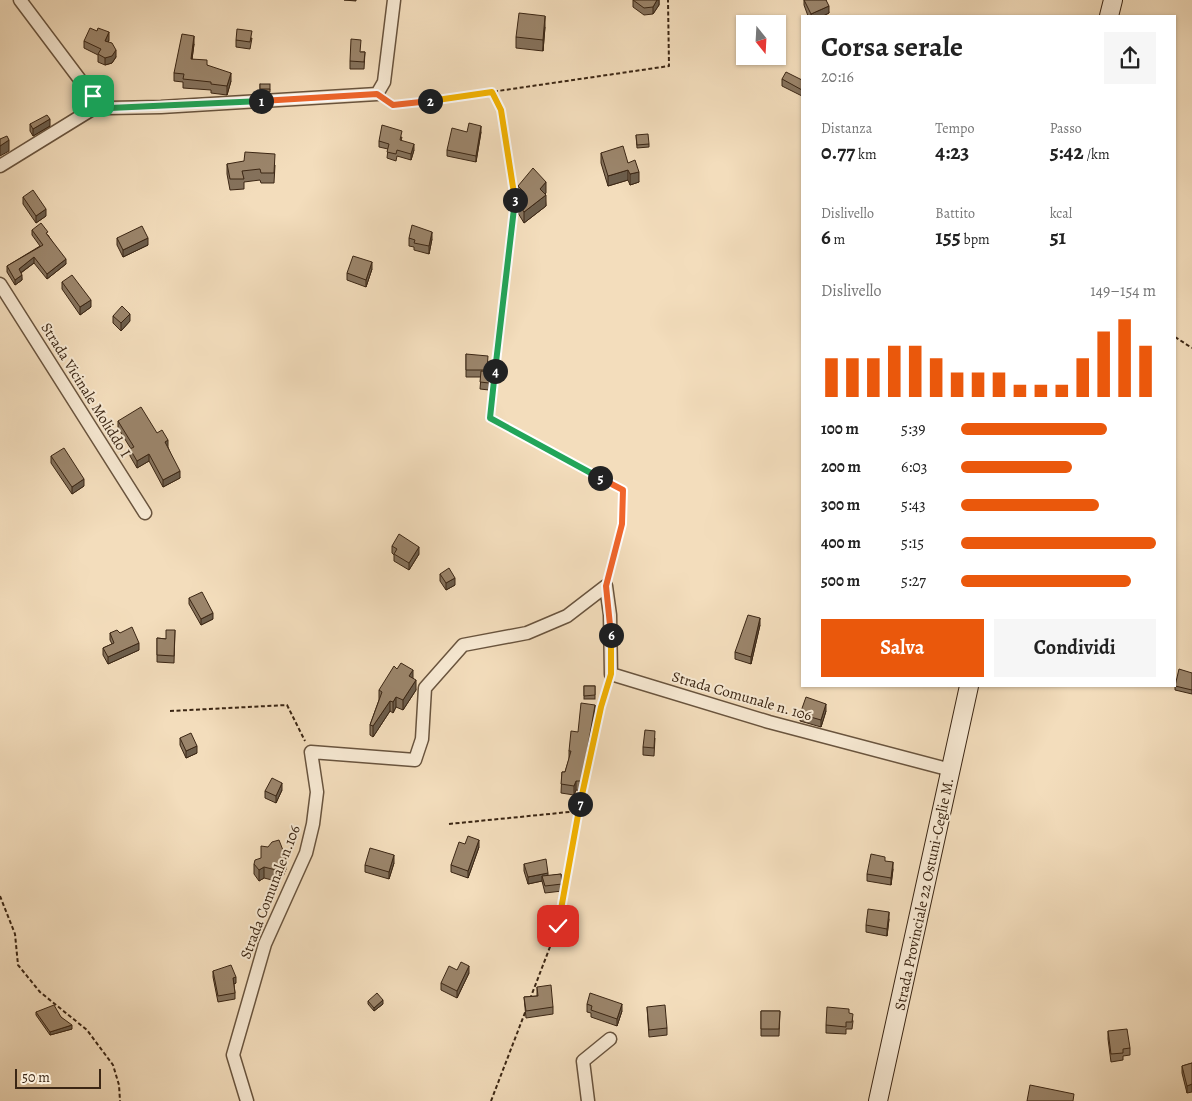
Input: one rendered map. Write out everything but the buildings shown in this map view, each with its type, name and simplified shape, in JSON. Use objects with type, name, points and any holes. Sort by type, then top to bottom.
[{"type":"main road","points":[[1109,15],[1113,0]]},
{"type":"main road","name":"Strada Provinciale 22 Ostuni-Ceglie M.","points":[[878,1101],[969,687]]},
{"type":"street","points":[[20,0],[100,105],[110,108],[162,107],[377,94],[384,82],[394,0]]},
{"type":"street","points":[[0,166],[100,105]]},
{"type":"street","name":"Strada Vicinale Moliddo I","points":[[0,284],[145,513]]},
{"type":"street","points":[[311,752],[415,760],[422,739],[425,688],[463,645],[527,633],[567,616],[606,586],[610,615],[611,674]]},
{"type":"street","name":"Strada Comunale n. 106","points":[[611,674],[769,722],[951,770]]},
{"type":"street","name":"Strada Comunale n.106","points":[[247,1101],[233,1055],[265,944],[306,853],[313,824],[317,792],[311,752]]},
{"type":"street","points":[[588,1101],[583,1060],[610,1039]]},
{"type":"path","points":[[377,94],[393,105],[402,105],[668,66],[668,0]]},
{"type":"path","points":[[492,92],[501,110],[516,206],[490,418],[623,490],[622,524],[606,586]]},
{"type":"path","points":[[1176,337],[1192,348]]},
{"type":"path","points":[[530,1000],[558,926],[579,811],[601,707],[611,674]]},
{"type":"path","points":[[170,711],[286,704],[311,752]]},
{"type":"path","points":[[449,824],[579,811]]},
{"type":"path","points":[[0,896],[15,934],[18,965],[40,992],[87,1030],[113,1065],[119,1084],[120,1101]]},
{"type":"path","points":[[491,1101],[526,1009]]},
{"type":"route","points":[[93,96],[100,105],[110,108],[162,107],[377,94],[393,105],[402,105],[492,92],[501,110],[516,206],[490,418],[623,490],[622,524],[606,586],[610,615],[611,674],[601,707],[576,826],[558,926]]}]
